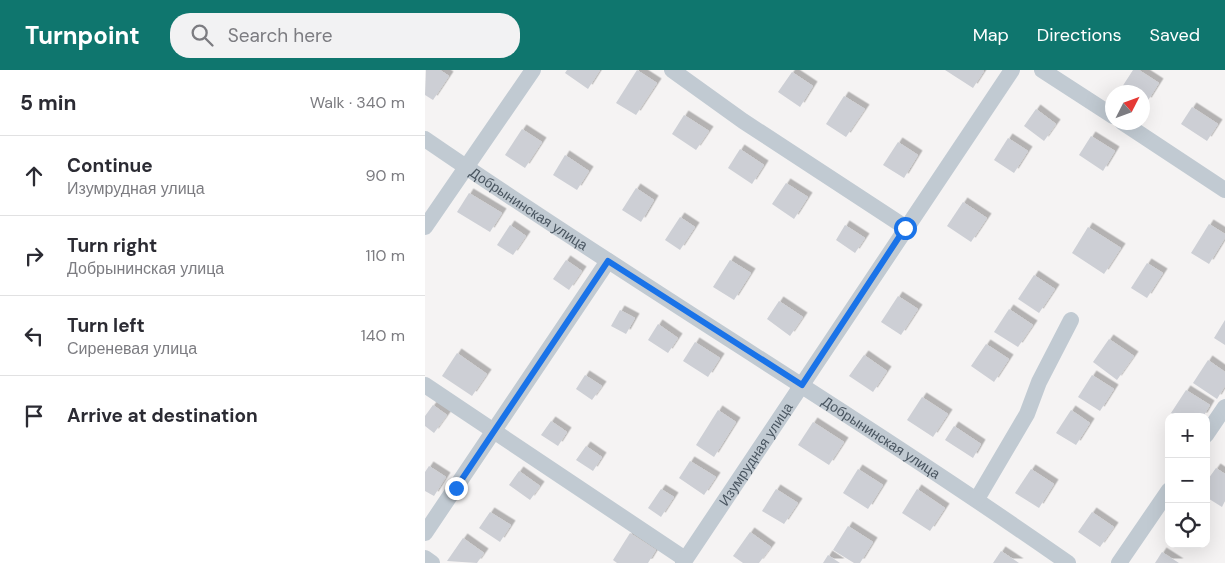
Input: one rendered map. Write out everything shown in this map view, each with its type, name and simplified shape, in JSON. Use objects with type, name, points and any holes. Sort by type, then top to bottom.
[{"type":"street","points":[[425,227],[533,70]]},
{"type":"street","points":[[672,70],[743,120],[905,228]]},
{"type":"street","name":"Изумрудная улица","points":[[684,561],[1012,70]]},
{"type":"street","points":[[1042,70],[1105,111]]},
{"type":"street","points":[[1134,130],[1225,190]]},
{"type":"street","name":"Добрынинская улица","points":[[425,139],[608,261],[977,499],[1069,563]]},
{"type":"street","points":[[425,533],[608,261]]},
{"type":"street","points":[[977,499],[1027,414],[1039,382],[1071,320]]},
{"type":"street","points":[[425,385],[494,430],[684,561]]},
{"type":"street","points":[[1210,429],[1225,407]]},
{"type":"street","points":[[1119,563],[1165,496]]},
{"type":"street","points":[[425,558],[432,563]]},
{"type":"building","points":[[426,70],[440,70],[449,76],[433,100],[425,95]]},
{"type":"building","points":[[567,70],[600,70],[588,89],[565,73]]},
{"type":"building","points":[[637,70],[657,83],[636,115],[616,103]]},
{"type":"building","points":[[945,70],[983,70],[984,71],[973,88]]},
{"type":"building","points":[[1133,70],[1139,70],[1159,83],[1150,97],[1150,85],[1123,85]]},
{"type":"building","points":[[792,72],[813,86],[800,107],[778,92]]},
{"type":"building","points":[[844,96],[865,109],[846,137],[826,124]]},
{"type":"building","points":[[1192,107],[1218,124],[1207,141],[1181,124]]},
{"type":"building","points":[[1036,109],[1056,124],[1044,141],[1024,126]]},
{"type":"building","points":[[684,115],[709,131],[696,150],[672,134]]},
{"type":"building","points":[[522,129],[542,142],[525,168],[505,155]]},
{"type":"building","points":[[1091,136],[1115,151],[1103,171],[1079,155]]},
{"type":"building","points":[[1008,138],[1028,151],[1014,173],[994,160]]},
{"type":"building","points":[[898,142],[918,155],[904,178],[883,165]]},
{"type":"building","points":[[740,149],[764,165],[752,184],[728,168]]},
{"type":"building","points":[[565,155],[589,171],[577,190],[553,175]]},
{"type":"building","points":[[786,183],[808,197],[794,219],[772,204]]},
{"type":"building","points":[[636,188],[654,200],[641,222],[622,210]]},
{"type":"building","points":[[469,193],[502,213],[490,232],[457,212]]},
{"type":"building","points":[[963,202],[987,218],[971,242],[947,226]]},
{"type":"building","points":[[680,217],[695,227],[680,250],[665,240]]},
{"type":"building","points":[[1209,224],[1225,234],[1225,238],[1209,264],[1191,253]]},
{"type":"building","points":[[510,225],[526,236],[513,255],[497,245]]},
{"type":"building","points":[[845,225],[865,238],[855,253],[836,240]]},
{"type":"building","points":[[1088,227],[1121,248],[1104,274],[1072,253]]},
{"type":"building","points":[[566,260],[582,271],[569,290],[553,279]]},
{"type":"building","points":[[730,260],[751,273],[734,300],[713,287]]},
{"type":"building","points":[[1147,263],[1163,273],[1147,298],[1131,288]]},
{"type":"building","points":[[1034,275],[1055,289],[1039,313],[1018,299]]},
{"type":"building","points":[[898,296],[918,309],[901,335],[881,322]]},
{"type":"building","points":[[779,301],[803,317],[790,336],[767,319]]},
{"type":"building","points":[[1009,309],[1033,325],[1018,347],[994,332]]},
{"type":"building","points":[[620,310],[635,318],[626,334],[611,326]]},
{"type":"building","points":[[1225,320],[1225,345],[1214,338]]},
{"type":"building","points":[[658,324],[678,338],[668,353],[648,340]]},
{"type":"building","points":[[1109,339],[1134,356],[1117,380],[1093,362]]},
{"type":"building","points":[[695,342],[720,358],[708,377],[683,361]]},
{"type":"building","points":[[986,344],[1009,359],[994,382],[971,366]]},
{"type":"building","points":[[457,353],[487,374],[472,396],[442,376]]},
{"type":"building","points":[[864,355],[887,371],[873,392],[849,376]]},
{"type":"building","points":[[1208,360],[1225,372],[1225,386],[1217,399],[1193,383]]},
{"type":"building","points":[[585,375],[602,386],[592,400],[576,389]]},
{"type":"building","points":[[1092,375],[1114,389],[1100,411],[1078,397]]},
{"type":"building","points":[[1186,390],[1210,405],[1205,413],[1171,413]]},
{"type":"building","points":[[922,397],[948,414],[933,437],[907,420]]},
{"type":"building","points":[[433,405],[447,415],[434,433],[425,426],[425,416]]},
{"type":"building","points":[[718,410],[736,422],[714,457],[696,445]]},
{"type":"building","points":[[1071,410],[1090,423],[1076,445],[1056,433]]},
{"type":"building","points":[[551,421],[567,432],[558,446],[541,435]]},
{"type":"building","points":[[813,422],[844,442],[829,465],[798,445]]},
{"type":"building","points":[[954,426],[981,444],[973,458],[945,440]]},
{"type":"building","points":[[586,446],[602,457],[593,471],[576,460]]},
{"type":"building","points":[[690,461],[716,477],[704,495],[679,478]]},
{"type":"building","points":[[429,466],[446,477],[434,496],[425,491],[425,472]]},
{"type":"building","points":[[1216,468],[1225,474],[1225,501],[1222,507],[1210,500],[1210,476]]},
{"type":"building","points":[[858,469],[883,485],[868,509],[843,493]]},
{"type":"building","points":[[1031,469],[1054,484],[1039,508],[1015,493]]},
{"type":"building","points":[[519,471],[540,486],[530,500],[509,485]]},
{"type":"building","points":[[661,489],[674,497],[661,517],[648,508]]},
{"type":"building","points":[[776,489],[798,503],[784,524],[762,511]]},
{"type":"building","points":[[917,489],[945,508],[930,531],[902,513]]},
{"type":"building","points":[[490,512],[511,525],[500,542],[479,528]]},
{"type":"building","points":[[1092,512],[1114,527],[1100,547],[1078,532]]},
{"type":"building","points":[[848,526],[873,542],[860,563],[854,563],[833,550]]},
{"type":"building","points":[[750,532],[771,547],[759,563],[743,563],[733,556]]},
{"type":"building","points":[[630,533],[656,550],[648,563],[617,563],[613,560]]},
{"type":"building","points":[[463,538],[484,553],[477,563],[447,561]]},
{"type":"building","points":[[1001,551],[1019,563],[993,563]]},
{"type":"building","points":[[1162,552],[1179,563],[1155,563]]},
{"type":"building","points":[[828,555],[840,563],[823,563]]},
{"type":"route","points":[[456,488],[608,261],[802,385],[905,228]]}]
